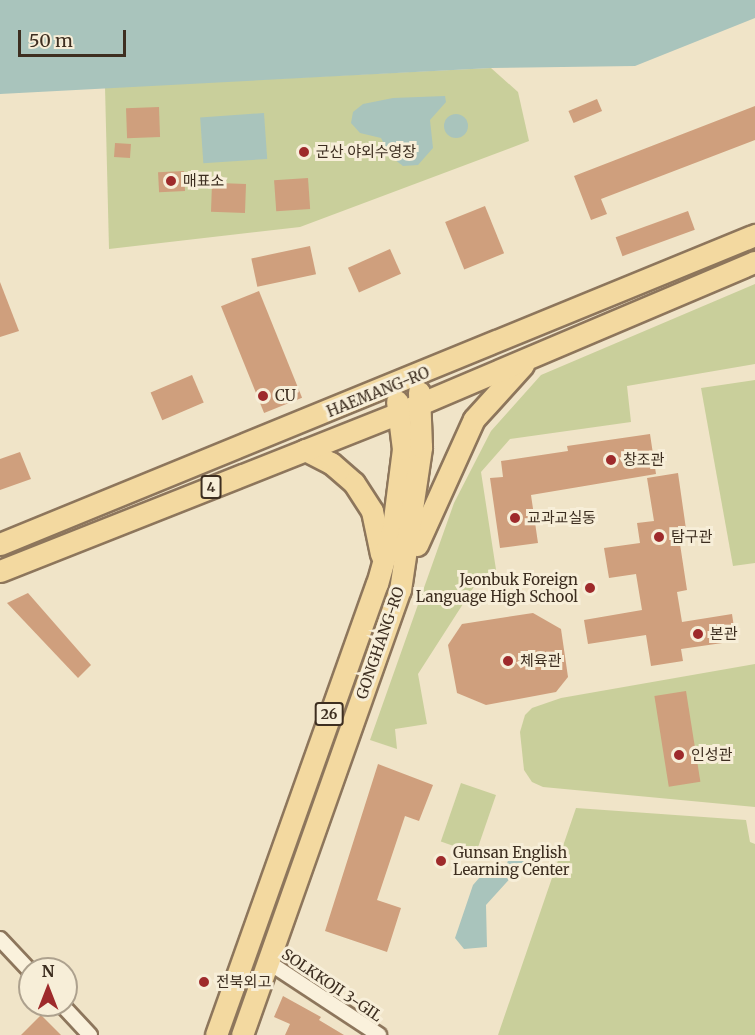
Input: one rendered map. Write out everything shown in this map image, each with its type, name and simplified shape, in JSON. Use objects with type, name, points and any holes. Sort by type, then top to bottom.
[{"type":"main road","name":"HAEMANG-RO","points":[[0,544],[392,387],[755,235]]},
{"type":"main road","name":"HAEMANG-RO","points":[[0,571],[400,412],[755,262]]},
{"type":"main road","name":"26","points":[[400,590],[456,453],[474,419],[498,388],[535,355]]},
{"type":"main road","name":"GONGHANG-RO","points":[[242,1035],[400,590],[422,447],[422,402],[414,377]]},
{"type":"main road","name":"GONGHANG-RO","points":[[216,1035],[393,527],[403,449],[400,412],[392,387]]},
{"type":"main road","points":[[305,450],[344,473],[362,494],[379,531],[382,563]]},
{"type":"street","points":[[0,939],[18,958]]},
{"type":"street","name":"SOLKKOJI 3-GIL","points":[[268,962],[379,1035]]},
{"type":"street","points":[[73,1017],[90,1035]]},
{"type":"green space","name":"군산 야외수영장","points":[[491,68],[518,92],[529,141],[300,227],[109,249],[105,87]]},
{"type":"green space","points":[[755,284],[755,364],[627,386],[631,422],[510,439],[481,472],[497,576],[479,579],[418,674],[427,724],[395,729],[397,749],[370,740],[454,503],[491,431],[541,375]]},
{"type":"green space","points":[[755,380],[755,563],[733,566],[701,388]]},
{"type":"green space","points":[[755,664],[755,807],[543,787],[532,782],[524,770],[520,732],[525,715],[532,708],[561,698]]},
{"type":"green space","points":[[461,783],[496,795],[476,854],[441,842]]},
{"type":"green space","points":[[576,808],[746,820],[750,842],[755,844],[755,1035],[498,1035]]},
{"type":"water","points":[[0,0],[755,0],[755,18],[635,66],[491,68],[0,94]]},
{"type":"water","points":[[445,96],[446,102],[430,120],[433,148],[418,165],[403,166],[390,156],[381,138],[360,133],[351,123],[353,112],[363,104],[393,98]]},
{"type":"water","points":[[264,113],[267,159],[203,163],[200,117]]},
{"type":"water","points":[[456,114],[465,117],[468,126],[465,135],[456,138],[447,135],[444,126],[447,117]]},
{"type":"water","points":[[521,848],[525,849],[524,863],[486,905],[487,947],[464,949],[455,938],[473,885],[480,877],[499,875],[506,867],[510,854]]},
{"type":"building","points":[[597,99],[602,111],[574,123],[568,111]]},
{"type":"building","points":[[755,106],[755,140],[601,199],[607,214],[591,220],[574,176]]},
{"type":"building","points":[[159,107],[160,137],[127,138],[126,108]]},
{"type":"building","points":[[115,143],[131,144],[130,158],[114,157]]},
{"type":"building","name":"매표소","points":[[184,171],[185,191],[159,192],[158,172]]},
{"type":"building","points":[[308,178],[310,209],[276,211],[274,180]]},
{"type":"building","points":[[212,183],[246,184],[245,213],[211,212]]},
{"type":"building","points":[[485,206],[504,253],[464,269],[445,222]]},
{"type":"building","points":[[688,211],[695,230],[622,256],[616,237]]},
{"type":"building","points":[[310,246],[316,274],[257,287],[251,258]]},
{"type":"building","points":[[390,249],[401,274],[359,292],[348,268]]},
{"type":"building","points":[[0,282],[19,331],[0,337]]},
{"type":"building","points":[[259,291],[302,398],[264,413],[221,306]]},
{"type":"building","points":[[192,375],[204,403],[162,420],[151,393]]},
{"type":"building","points":[[650,434],[656,474],[531,495],[538,543],[500,548],[490,478],[503,477],[501,461],[568,451],[567,446]]},
{"type":"building","points":[[20,452],[31,479],[0,490],[0,459]]},
{"type":"building","points":[[678,473],[686,529],[678,531],[687,590],[677,592],[682,622],[732,614],[736,641],[681,649],[683,661],[651,666],[646,635],[588,644],[584,620],[642,610],[636,574],[609,578],[604,548],[640,543],[637,523],[654,521],[647,478]]},
{"type":"building","points":[[28,593],[91,665],[78,678],[7,603]]},
{"type":"building","name":"체육관","points":[[533,613],[561,629],[568,677],[556,692],[486,705],[457,693],[448,645],[462,624]]},
{"type":"building","name":"인성관","points":[[686,691],[700,782],[669,787],[654,696]]},
{"type":"building","points":[[378,764],[433,785],[419,821],[405,816],[377,900],[401,908],[387,952],[325,931]]},
{"type":"building","points":[[283,996],[321,1017],[319,1020],[344,1035],[285,1035],[290,1024],[274,1017]]},
{"type":"building","points":[[39,1017],[43,1017],[61,1035],[21,1035]]},
{"type":"place","name":"군산 야외수영장","points":[[304,152]]},
{"type":"place","name":"매표소","points":[[171,181]]},
{"type":"place","name":"CU","points":[[263,396]]},
{"type":"place","name":"창조관","points":[[611,460]]},
{"type":"place","name":"교과교실동","points":[[515,518]]},
{"type":"place","name":"탐구관","points":[[659,537]]},
{"type":"place","name":"Jeonbuk Foreign Language High School","points":[[590,588]]},
{"type":"place","name":"본관","points":[[698,634]]},
{"type":"place","name":"체육관","points":[[508,661]]},
{"type":"place","name":"인성관","points":[[679,755]]},
{"type":"place","name":"Gunsan English Learning Center","points":[[441,861]]},
{"type":"place","name":"전북외고","points":[[204,982]]}]
